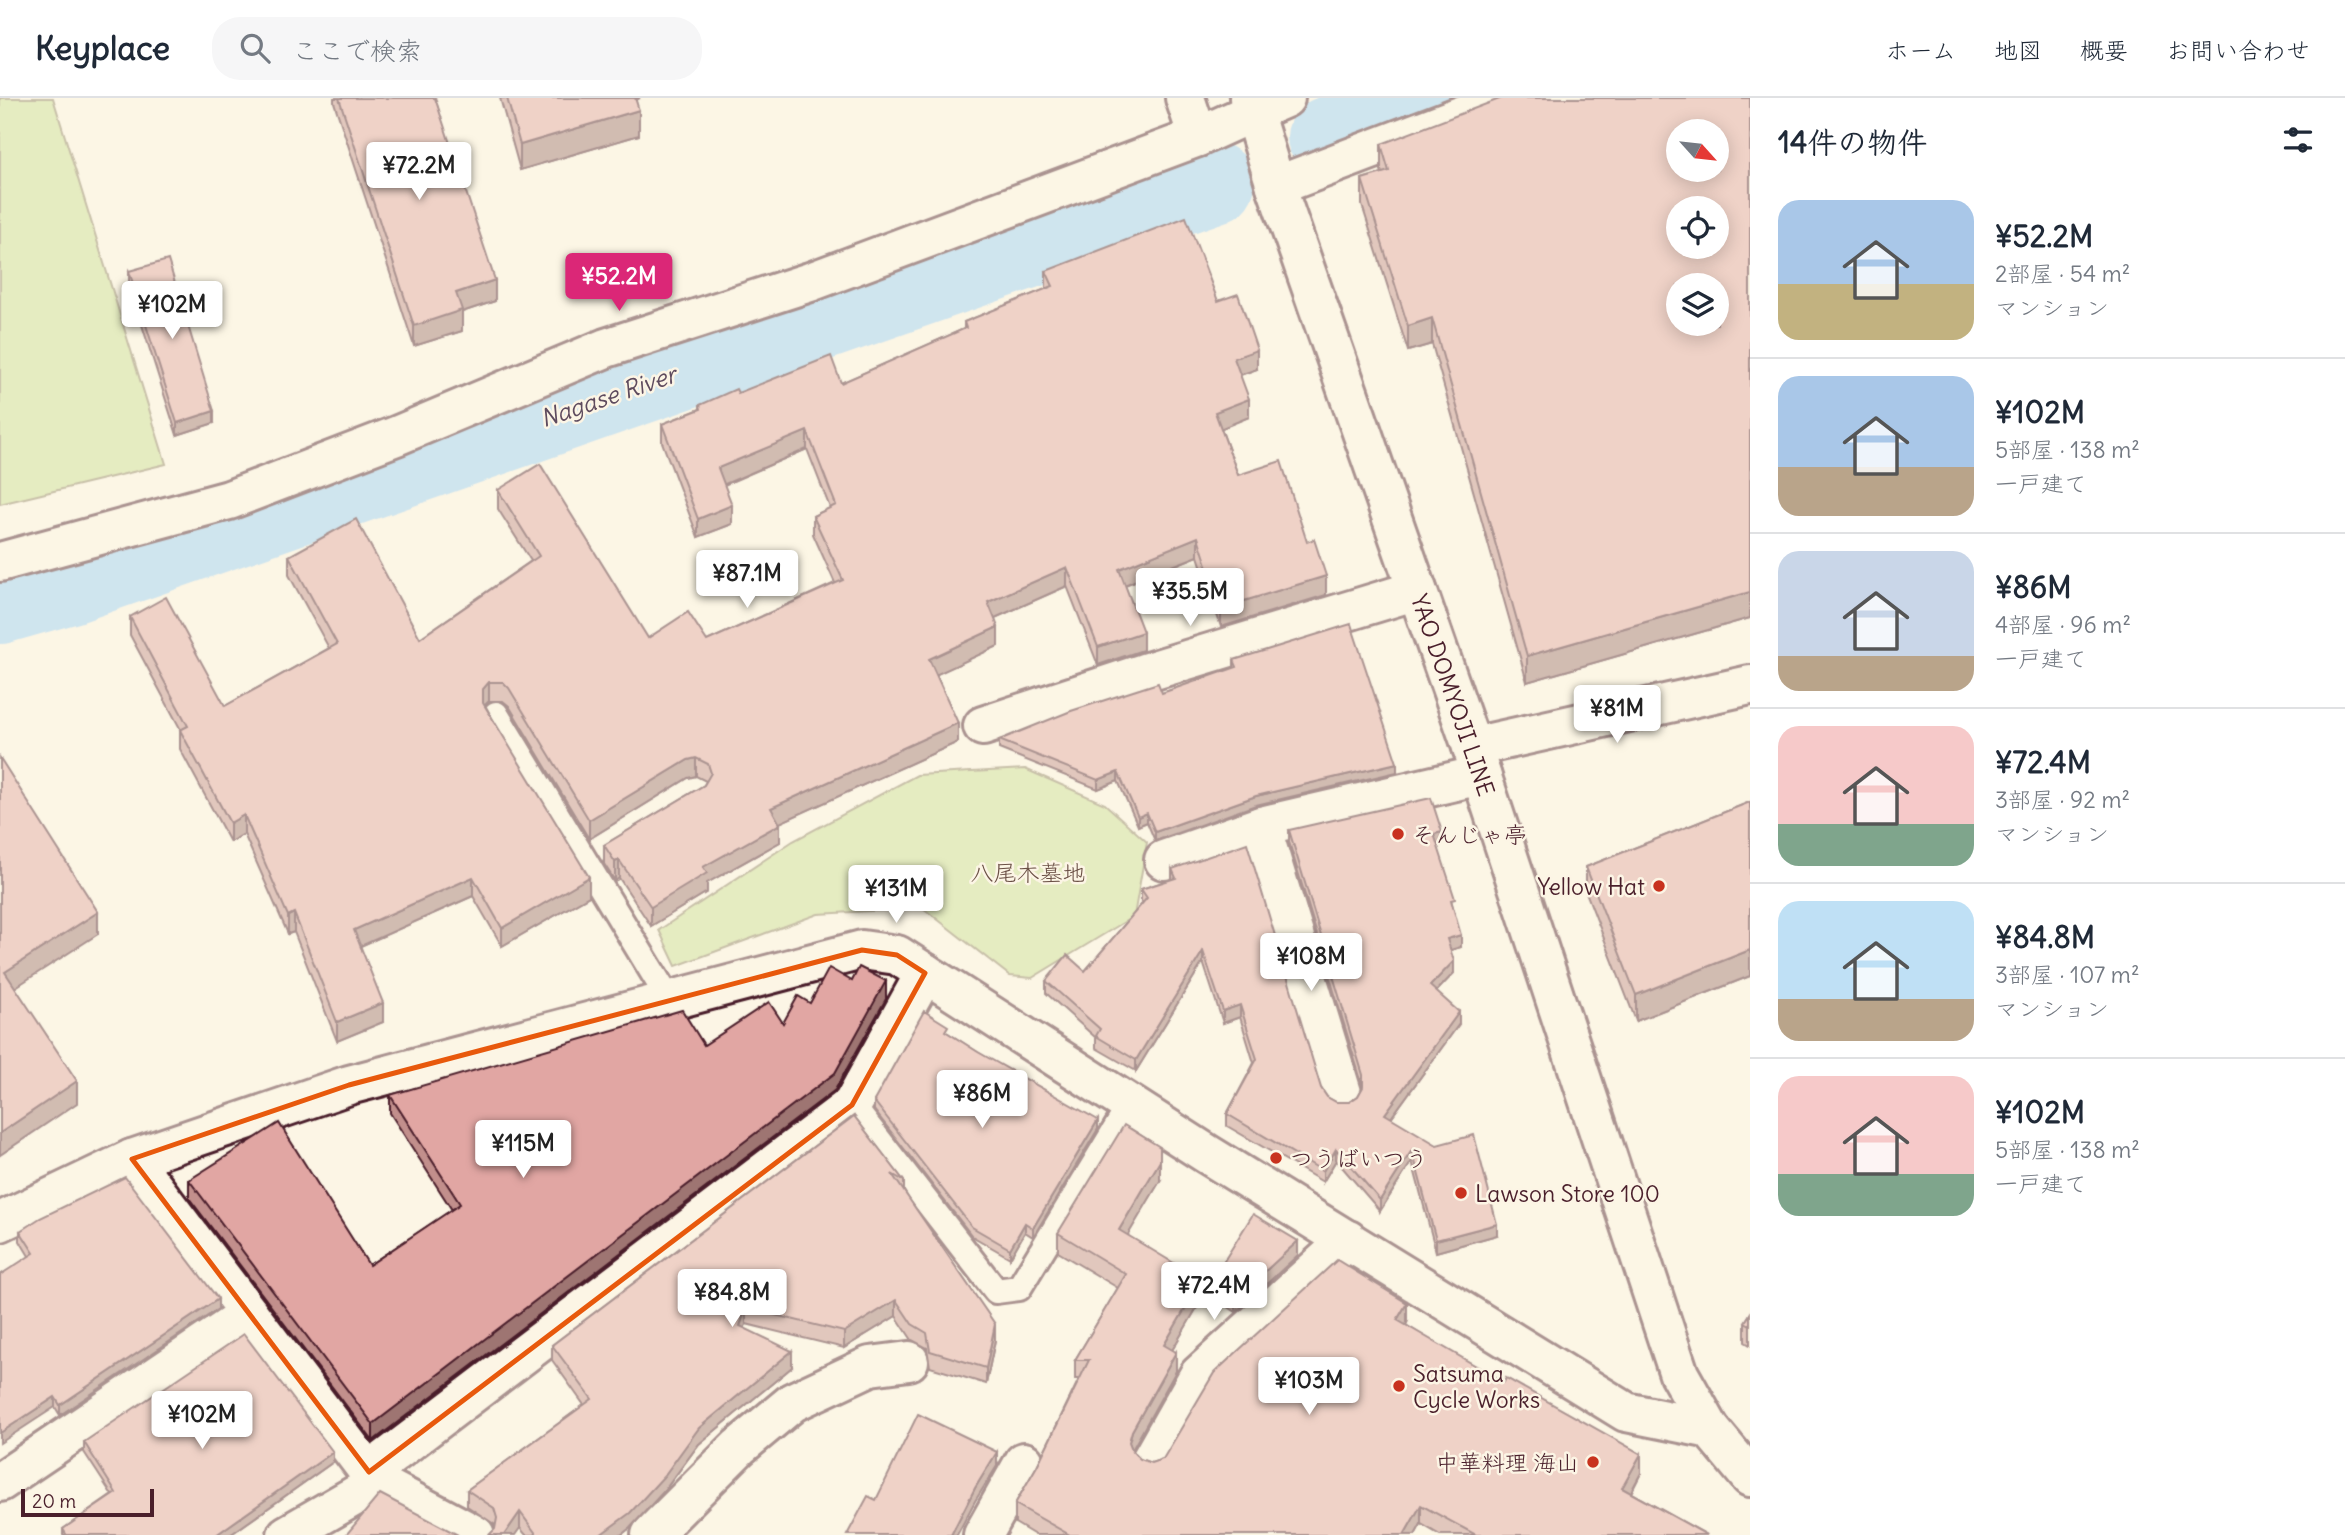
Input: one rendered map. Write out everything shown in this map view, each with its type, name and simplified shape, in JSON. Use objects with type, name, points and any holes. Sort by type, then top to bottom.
[{"type":"street","points":[[1185,98],[1198,137]]},
{"type":"street","points":[[1276,186],[1508,98]]},
{"type":"street","points":[[0,562],[229,500],[396,436],[606,348],[810,282],[1198,137],[1262,102]]},
{"type":"street","name":"YAO DOMYOJI LINE","points":[[1262,102],[1276,186],[1476,761],[1679,1374],[1710,1429],[1750,1477]]},
{"type":"street","points":[[983,726],[1157,669],[1417,590]]},
{"type":"street","points":[[1164,860],[1261,826],[1476,761],[1750,685]]},
{"type":"street","points":[[1261,826],[1342,1093]]},
{"type":"street","points":[[0,1222],[132,1159],[349,1085],[862,950],[897,955],[1130,1105],[1626,1412],[1710,1429]]},
{"type":"street","points":[[288,1535],[373,1477],[852,1105],[925,972]]},
{"type":"street","points":[[132,1159],[373,1477],[475,1535]]},
{"type":"street","points":[[1152,1460],[1199,1375],[1348,1240]]},
{"type":"street","points":[[0,1482],[249,1314]]},
{"type":"street","points":[[651,1535],[739,1447],[793,1402],[870,1366],[909,1361]]},
{"type":"street","points":[[983,1535],[1024,1462]]},
{"type":"lane","points":[[496,714],[670,1001]]},
{"type":"lane","points":[[584,859],[606,845]]},
{"type":"lane","points":[[852,1105],[996,1291],[1019,1288],[1130,1105]]},
{"type":"highlighted area","points":[[862,950],[897,955],[925,973],[852,1105],[369,1472],[132,1159],[349,1085]]},
{"type":"green space","points":[[0,98],[53,98],[166,464],[0,504]]},
{"type":"green space","name":"八尾木墓地","points":[[1025,769],[1105,804],[1147,842],[1134,916],[1032,978],[1010,976],[923,908],[818,914],[676,966],[659,930],[793,841],[917,775]]},
{"type":"building","points":[[339,98],[435,98],[495,280],[456,293],[462,310],[414,326]]},
{"type":"building","points":[[507,98],[635,98],[639,110],[520,145]]},
{"type":"building","points":[[1502,98],[1750,98],[1750,592],[1527,656],[1432,318],[1408,326],[1362,179],[1389,171],[1381,144]]},
{"type":"building","points":[[1186,217],[1218,301],[1238,294],[1257,350],[1234,358],[1249,399],[1215,412],[1238,475],[1281,461],[1307,542],[1314,539],[1326,576],[1221,608],[1198,537],[1119,569],[1143,632],[1098,647],[1067,567],[988,602],[998,627],[929,659],[958,723],[771,808],[780,824],[703,867],[707,873],[651,907],[619,860],[615,862],[604,845],[704,785],[711,773],[708,764],[696,758],[688,760],[589,820],[509,688],[503,682],[489,682],[483,689],[483,703],[589,877],[502,928],[473,877],[354,930],[383,1003],[337,1022],[294,913],[288,916],[244,815],[230,823],[180,730],[188,726],[130,617],[166,597],[225,706],[337,644],[289,556],[356,519],[420,638],[539,556],[498,490],[540,464],[648,638],[688,612],[707,641],[843,580],[813,516],[836,505],[807,431],[718,468],[732,505],[698,519],[662,424],[701,409],[700,405],[736,389],[738,393],[831,356],[841,383],[966,328],[964,322],[1053,286],[1046,271]]},
{"type":"building","points":[[168,260],[214,411],[177,423],[129,271]]},
{"type":"building","points":[[1351,624],[1397,763],[1256,796],[1155,832],[1147,813],[1138,817],[1118,772],[1098,780],[999,740],[1071,711],[1158,683],[1162,693],[1237,667],[1234,660]]},
{"type":"building","points":[[0,758],[98,912],[5,972],[77,1081],[0,1133]]},
{"type":"building","points":[[1431,798],[1442,832],[1434,834],[1455,899],[1451,900],[1461,935],[1447,939],[1454,961],[1430,986],[1459,1012],[1385,1114],[1437,1145],[1474,1135],[1497,1224],[1436,1240],[1412,1150],[1380,1200],[1336,1149],[1323,1171],[1227,1114],[1257,1059],[1240,1005],[1223,1011],[1203,951],[1136,1060],[1096,1036],[1100,1029],[1046,981],[1067,955],[1085,971],[1147,898],[1141,889],[1176,878],[1172,869],[1247,843],[1321,1088],[1327,1097],[1336,1102],[1349,1102],[1358,1096],[1363,1087],[1363,1075],[1289,830]]},
{"type":"building","points":[[1750,802],[1750,950],[1636,995],[1586,867]]},
{"type":"building","points":[[859,967],[886,981],[835,1073],[373,1424],[189,1180],[279,1123],[369,1265],[460,1204],[390,1095],[682,1010],[704,1045],[769,1002],[783,1023],[798,996],[810,1003],[829,968],[852,981]]},
{"type":"building","points":[[924,1011],[948,1026],[945,1031],[978,1052],[1098,1120],[1033,1228],[1025,1223],[1010,1249],[972,1227],[874,1101]]},
{"type":"building","points":[[854,1116],[904,1181],[892,1174],[995,1324],[986,1368],[930,1351],[927,1333],[912,1324],[896,1300],[844,1332],[746,1308],[740,1326],[792,1351],[699,1428],[664,1476],[630,1513],[600,1535],[537,1535],[520,1512],[504,1535],[489,1535],[495,1529],[497,1518],[494,1508],[467,1490],[592,1399],[552,1345]]},
{"type":"building","points":[[1124,1125],[1160,1147],[1160,1161],[1119,1230],[1202,1280],[1164,1345],[1176,1352],[1132,1431],[1129,1442],[1140,1459],[1151,1463],[1163,1459],[1214,1373],[1337,1260],[1407,1303],[1397,1320],[1504,1382],[1506,1378],[1641,1454],[1622,1488],[1707,1535],[1476,1535],[1421,1505],[1404,1535],[1070,1535],[1015,1504],[1037,1466],[1089,1360],[1075,1360],[1126,1274],[1058,1233]]},
{"type":"building","points":[[125,1177],[218,1299],[60,1405],[55,1397],[0,1433],[0,1275],[34,1253],[20,1231],[40,1218]]},
{"type":"building","points":[[1253,1214],[1298,1241],[1236,1298],[1211,1282]]},
{"type":"building","points":[[244,1334],[333,1452],[216,1535],[65,1535],[63,1529],[116,1493],[84,1442]]},
{"type":"building","points":[[918,1414],[997,1452],[951,1535],[847,1535],[868,1496],[876,1500]]},
{"type":"building","points":[[380,1494],[458,1535],[346,1535]]},
{"type":"waterway","name":"Nagase River","points":[[1327,137],[1425,98]]},
{"type":"waterway","name":"Nagase River","points":[[0,604],[70,584],[1215,183]]},
{"type":"place","name":"そんじゃ亭","points":[[1398,834]]},
{"type":"place","name":"Yellow Hat","points":[[1659,886]]},
{"type":"place","name":"つうばいつう","points":[[1276,1158]]},
{"type":"place","name":"Lawson Store 100","points":[[1461,1193]]},
{"type":"place","name":"Satsuma Cycle Works","points":[[1399,1386]]},
{"type":"place","name":"中華料理 海山","points":[[1593,1462]]}]
